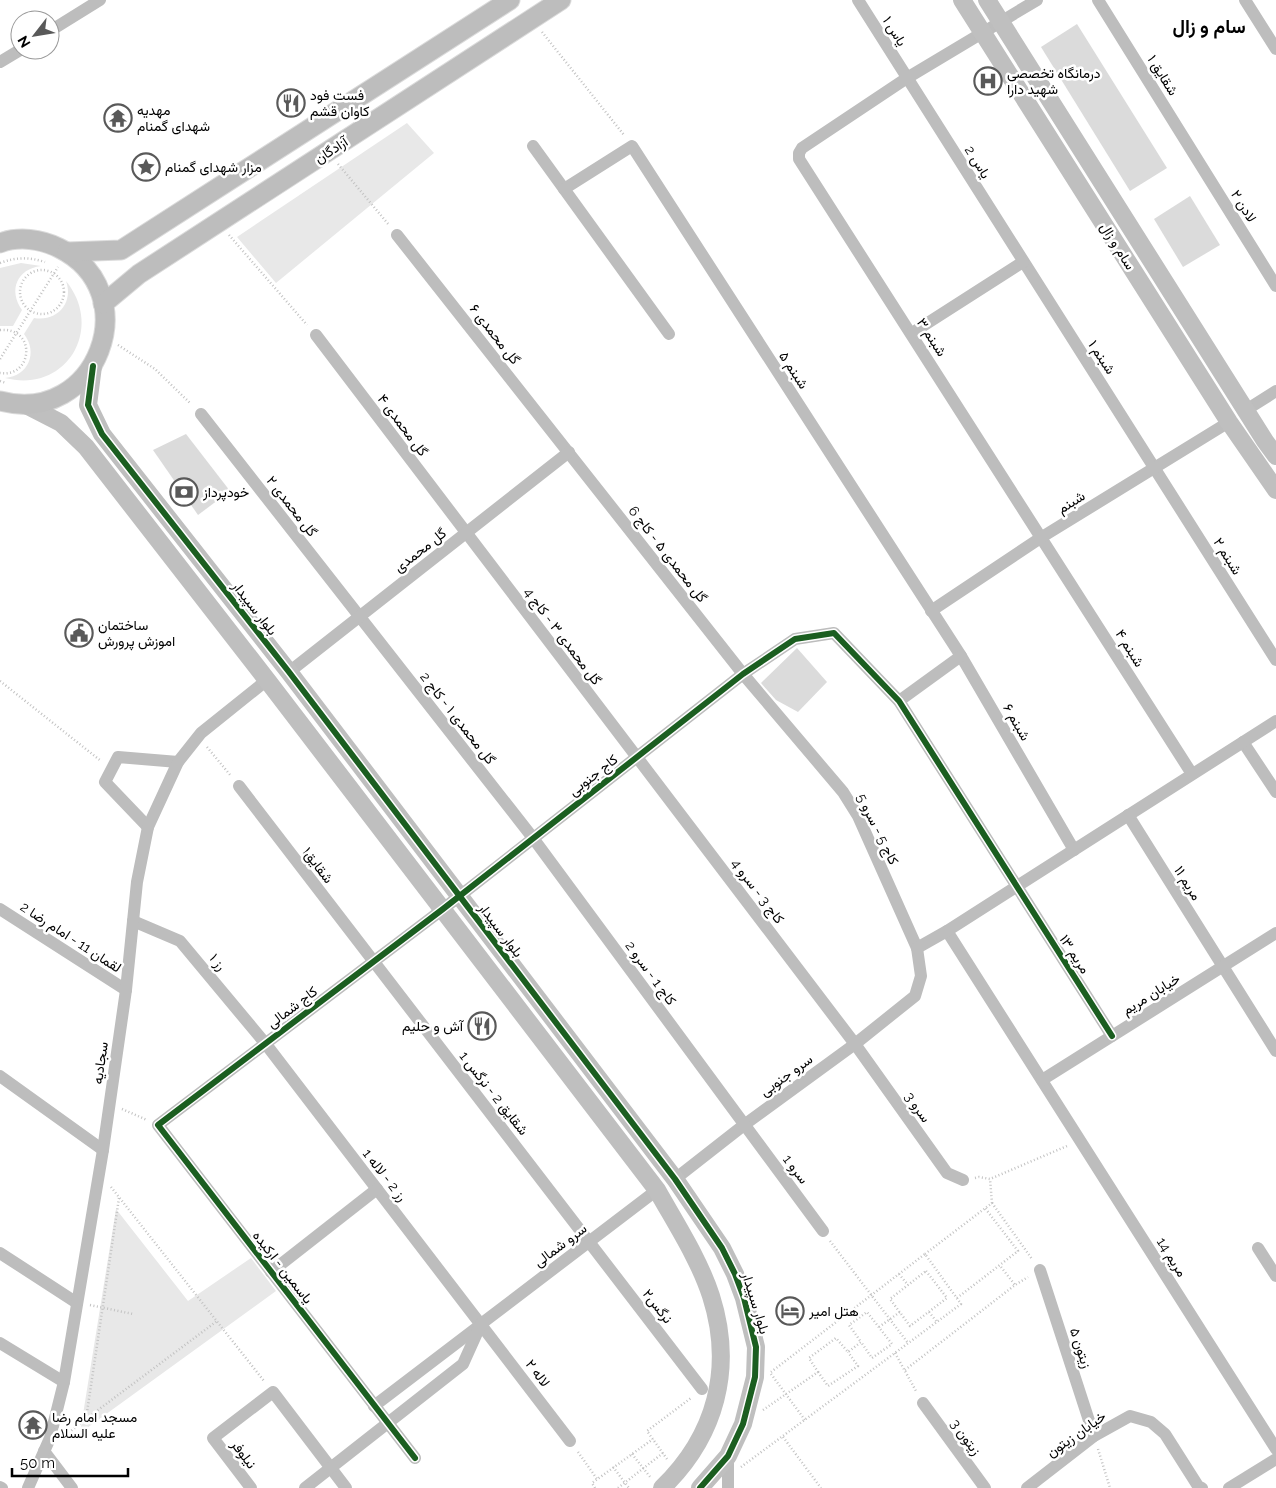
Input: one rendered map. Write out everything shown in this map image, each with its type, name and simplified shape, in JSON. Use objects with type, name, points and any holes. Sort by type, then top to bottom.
[{"type":"main road","points":[[67,252],[120,250],[510,0]]},
{"type":"main road","name":"آزادگان","points":[[104,304],[139,274],[561,0]]},
{"type":"main road","points":[[0,243],[21,239],[37,240],[67,252],[80,262],[90,274],[104,304],[106,320],[100,352],[93,366],[71,390],[42,403],[10,400]]},
{"type":"street","points":[[60,25],[100,0]]},
{"type":"street","name":"یاس ۱","points":[[858,0],[907,78]]},
{"type":"street","name":"سام و زال","points":[[962,0],[1229,422],[1276,490]]},
{"type":"street","name":"سام و زال","points":[[987,0],[1264,441],[1276,456]]},
{"type":"street","points":[[907,78],[1037,0]]},
{"type":"street","name":"شقایق ۱","points":[[1098,0],[1203,167]]},
{"type":"street","points":[[1246,0],[1276,49]]},
{"type":"street","name":"شبنم ۳","points":[[907,78],[802,148],[799,153],[799,159],[1042,537]]},
{"type":"street","name":"یاس 2","points":[[907,78],[1023,262]]},
{"type":"street","points":[[533,146],[669,334]]},
{"type":"street","points":[[564,189],[632,146]]},
{"type":"street","name":"شبنم ۵","points":[[632,146],[931,611]]},
{"type":"street","name":"لادن ۲","points":[[1203,167],[1276,286]]},
{"type":"street","name":"گل محمدی ۶","points":[[397,235],[569,452]]},
{"type":"street","points":[[912,333],[1023,262]]},
{"type":"street","name":"شبنم ۱","points":[[1023,262],[1155,468]]},
{"type":"street","name":"گل محمدی ۴","points":[[316,335],[466,533]]},
{"type":"street","name":"بلوار سپیدار","points":[[93,366],[88,405],[102,434],[289,672],[460,896],[674,1178],[722,1248],[744,1298],[756,1347],[755,1377],[743,1424],[728,1456],[700,1488]]},
{"type":"street","points":[[1246,410],[1276,391]]},
{"type":"street","points":[[10,400],[61,422],[86,447],[443,909],[657,1190],[694,1256],[710,1295],[720,1332],[722,1368],[714,1407],[700,1439],[677,1472],[657,1485]]},
{"type":"street","name":"گل محمدی ۲","points":[[201,414],[360,616]]},
{"type":"street","name":"شبنم","points":[[931,611],[1042,537],[1229,422]]},
{"type":"street","name":"گل محمدی","points":[[289,672],[569,452]]},
{"type":"street","name":"گل محمدی ۵ - کاج 6","points":[[569,452],[743,674]]},
{"type":"street","name":"شبنم ۲","points":[[1155,468],[1276,660]]},
{"type":"street","name":"گل محمدی ۳ - کاج 4","points":[[466,533],[636,757]]},
{"type":"street","name":"شبنم ۴","points":[[1042,537],[1192,774]]},
{"type":"street","name":"شبنم ۶","points":[[931,611],[961,656],[1074,850]]},
{"type":"street","name":"گل محمدی ۱ - کاج 2","points":[[360,616],[533,838]]},
{"type":"street","name":"کاج جنوبی","points":[[443,909],[743,674],[795,640],[834,633],[899,702]]},
{"type":"street","points":[[899,702],[961,656]]},
{"type":"street","name":"کاج 5 - سرو 5","points":[[743,674],[843,792],[858,816],[917,948],[921,976],[914,996]]},
{"type":"street","name":"سجادیه","points":[[28,1488],[50,1438],[64,1382],[103,1150],[126,990],[137,882],[148,827],[178,762],[198,737],[267,680]]},
{"type":"street","name":"مریم ۱۳","points":[[899,702],[1112,1036]]},
{"type":"street","points":[[917,948],[947,931],[1276,721]]},
{"type":"street","points":[[1243,742],[1276,792]]},
{"type":"street","points":[[148,827],[105,782],[118,757],[178,762]]},
{"type":"street","name":"کاج 3 - سرو 4","points":[[636,757],[855,1044]]},
{"type":"street","name":"شقایق۱","points":[[239,786],[374,962]]},
{"type":"street","name":"مریم ۱۱","points":[[1128,815],[1276,1051]]},
{"type":"street","name":"کاج 1 - سرو 2","points":[[533,838],[744,1125]]},
{"type":"street","name":"کاج شمالی","points":[[158,1125],[443,909]]},
{"type":"street","name":"لقمان 11 - امام رضا 2","points":[[0,910],[126,990]]},
{"type":"street","name":"رز ۱","points":[[133,921],[180,940],[265,1043]]},
{"type":"street","name":"مریم 14","points":[[947,931],[1276,1449]]},
{"type":"street","name":"خیابان مریم","points":[[1042,1080],[1276,933]]},
{"type":"street","name":"شقایق 2 - نرگس 1","points":[[374,962],[590,1242]]},
{"type":"street","name":"سرو جنوبی","points":[[674,1178],[855,1044],[914,996]]},
{"type":"street","name":"رز 2 - لاله 1","points":[[265,1043],[481,1324]]},
{"type":"street","name":"سرو 3","points":[[855,1044],[947,1173],[963,1180]]},
{"type":"street","points":[[0,1076],[103,1150]]},
{"type":"street","name":"یاسمین - ارکیده","points":[[158,1125],[415,1458]]},
{"type":"street","name":"سرو 1","points":[[744,1125],[823,1232]]},
{"type":"street","points":[[271,1272],[377,1189]]},
{"type":"street","name":"سرو شمالی","points":[[374,1406],[657,1190]]},
{"type":"street","name":"نرگس۲","points":[[590,1242],[702,1389]]},
{"type":"street","points":[[1258,1248],[1276,1276]]},
{"type":"street","points":[[0,1253],[77,1303]]},
{"type":"street","name":"زیتون ۵","points":[[1040,1270],[1094,1436]]},
{"type":"street","name":"سرو شمالی","points":[[305,1488],[463,1364],[481,1324]]},
{"type":"street","name":"لاله ۲","points":[[481,1324],[570,1441]]},
{"type":"street","points":[[0,1344],[64,1382]]},
{"type":"street","points":[[273,1392],[346,1488]]},
{"type":"street","name":"نیلوفر","points":[[251,1488],[213,1438],[273,1392]]},
{"type":"street","name":"زیتون 3","points":[[923,1403],[985,1488]]},
{"type":"street","name":"خیابان زیتون","points":[[1027,1488],[1094,1436],[1130,1416],[1151,1422],[1165,1434],[1198,1486],[1202,1488]]},
{"type":"street","points":[[44,1451],[72,1488]]},
{"type":"street","points":[[728,1456],[728,1482]]},
{"type":"street","points":[[1230,1488],[1276,1458]]},
{"type":"path","points":[[531,19],[632,146]]},
{"type":"path","points":[[328,152],[397,235]]},
{"type":"path","points":[[218,223],[316,335]]},
{"type":"path","points":[[0,359],[67,252]]},
{"type":"path","points":[[0,262],[21,258],[34,259],[57,268],[62,272]]},
{"type":"path","points":[[42,270],[53,274],[61,282],[63,288],[63,299],[57,309],[47,314],[30,311],[22,303],[20,297],[23,281],[31,273],[37,271],[42,270]]},
{"type":"path","points":[[0,330],[11,330],[16,333],[24,341],[27,352],[23,363],[15,371],[0,373]]},
{"type":"path","points":[[104,336],[154,369],[201,414]]},
{"type":"path","points":[[0,381],[10,400]]},
{"type":"path","points":[[0,681],[112,770]]},
{"type":"path","points":[[198,737],[239,786]]},
{"type":"path","points":[[110,1103],[158,1125]]},
{"type":"path","points":[[963,1180],[980,1177],[990,1180],[1080,1140]]},
{"type":"path","points":[[99,1172],[273,1392]]},
{"type":"path","points":[[905,1370],[1015,1285],[1040,1270],[992,1203],[990,1180]]},
{"type":"path","points":[[119,1198],[86,1419],[217,1321]]},
{"type":"path","points":[[753,1385],[992,1203]]},
{"type":"path","points":[[957,1298],[1018,1251],[985,1208]]},
{"type":"path","points":[[823,1232],[908,1343]]},
{"type":"path","points":[[728,1482],[783,1436],[961,1304],[925,1254]]},
{"type":"path","points":[[1001,1267],[1015,1285]]},
{"type":"path","points":[[926,1271],[936,1283],[947,1298],[910,1326],[890,1299],[926,1271]]},
{"type":"path","points":[[899,1274],[908,1285]]},
{"type":"path","points":[[936,1283],[942,1277]]},
{"type":"path","points":[[77,1303],[133,1314]]},
{"type":"path","points":[[867,1312],[892,1344],[872,1358],[861,1342],[850,1326],[867,1312]]},
{"type":"path","points":[[879,1327],[900,1312]]},
{"type":"path","points":[[929,1312],[937,1322]]},
{"type":"path","points":[[836,1338],[858,1366],[828,1386],[818,1372],[809,1358],[836,1338]]},
{"type":"path","points":[[848,1352],[861,1342]]},
{"type":"path","points":[[895,1353],[923,1403]]},
{"type":"path","points":[[743,1424],[818,1372]]},
{"type":"path","points":[[770,1373],[805,1420]]},
{"type":"path","points":[[677,1472],[647,1431],[702,1389]]},
{"type":"path","points":[[783,1436],[821,1488]]},
{"type":"path","points":[[1094,1436],[1110,1488]]},
{"type":"path","points":[[595,1488],[592,1483],[653,1439]]},
{"type":"path","points":[[570,1441],[597,1479]]},
{"type":"path","points":[[618,1488],[663,1453]]},
{"type":"path","points":[[632,1454],[657,1485]]},
{"type":"path","points":[[614,1467],[629,1488]]},
{"type":"shaded area","points":[[407,123],[434,153],[276,283],[237,237]]},
{"type":"shaded area","points":[[21,263],[41,266],[26,271],[21,276],[17,282],[16,295],[22,310],[13,326],[0,326],[0,268]]},
{"type":"shaded area","points":[[66,281],[77,300],[82,319],[80,337],[73,353],[61,367],[46,376],[27,380],[5,378],[20,373],[29,362],[30,348],[24,334],[34,318],[50,317],[62,309],[68,297]]},
{"type":"shaded area","points":[[116,1209],[188,1301],[251,1258],[276,1291],[80,1433]]},
{"type":"building","points":[[1077,24],[1167,168],[1130,191],[1041,47]]},
{"type":"building","points":[[1190,196],[1220,245],[1183,267],[1154,219]]},
{"type":"building","points":[[186,434],[230,491],[198,515],[153,450]]},
{"type":"building","points":[[797,648],[827,682],[798,712],[776,700],[761,683]]},
{"type":"cycle path","points":[[93,366],[88,405],[102,434],[289,672],[675,1179],[722,1248],[744,1298],[756,1347],[755,1377],[743,1424],[728,1456],[700,1488]]},
{"type":"cycle path","points":[[415,1458],[158,1125],[443,909],[743,674],[795,639],[834,633],[899,701],[1112,1036]]},
{"type":"place","name":"درمانگاه تخصصى شهید دارا","points":[[988,81]]},
{"type":"place","name":"فست فود كاوان قشم","points":[[291,103]]},
{"type":"place","name":"مهدیه شهدای گمنام","points":[[118,118]]},
{"type":"place","name":"مزار شهدای گمنام","points":[[146,167]]},
{"type":"place","name":"خودپرداز","points":[[184,492]]},
{"type":"place","name":"ساختمان اموزش پرورش","points":[[79,633]]},
{"type":"place","name":"آش و حلیم","points":[[482,1026]]},
{"type":"place","name":"هتل امیر","points":[[790,1311]]},
{"type":"place","name":"مسجد امام رضا علیه السلام","points":[[33,1425]]},
{"type":"district","name":"سام و زال","points":[[1209,26]]}]
